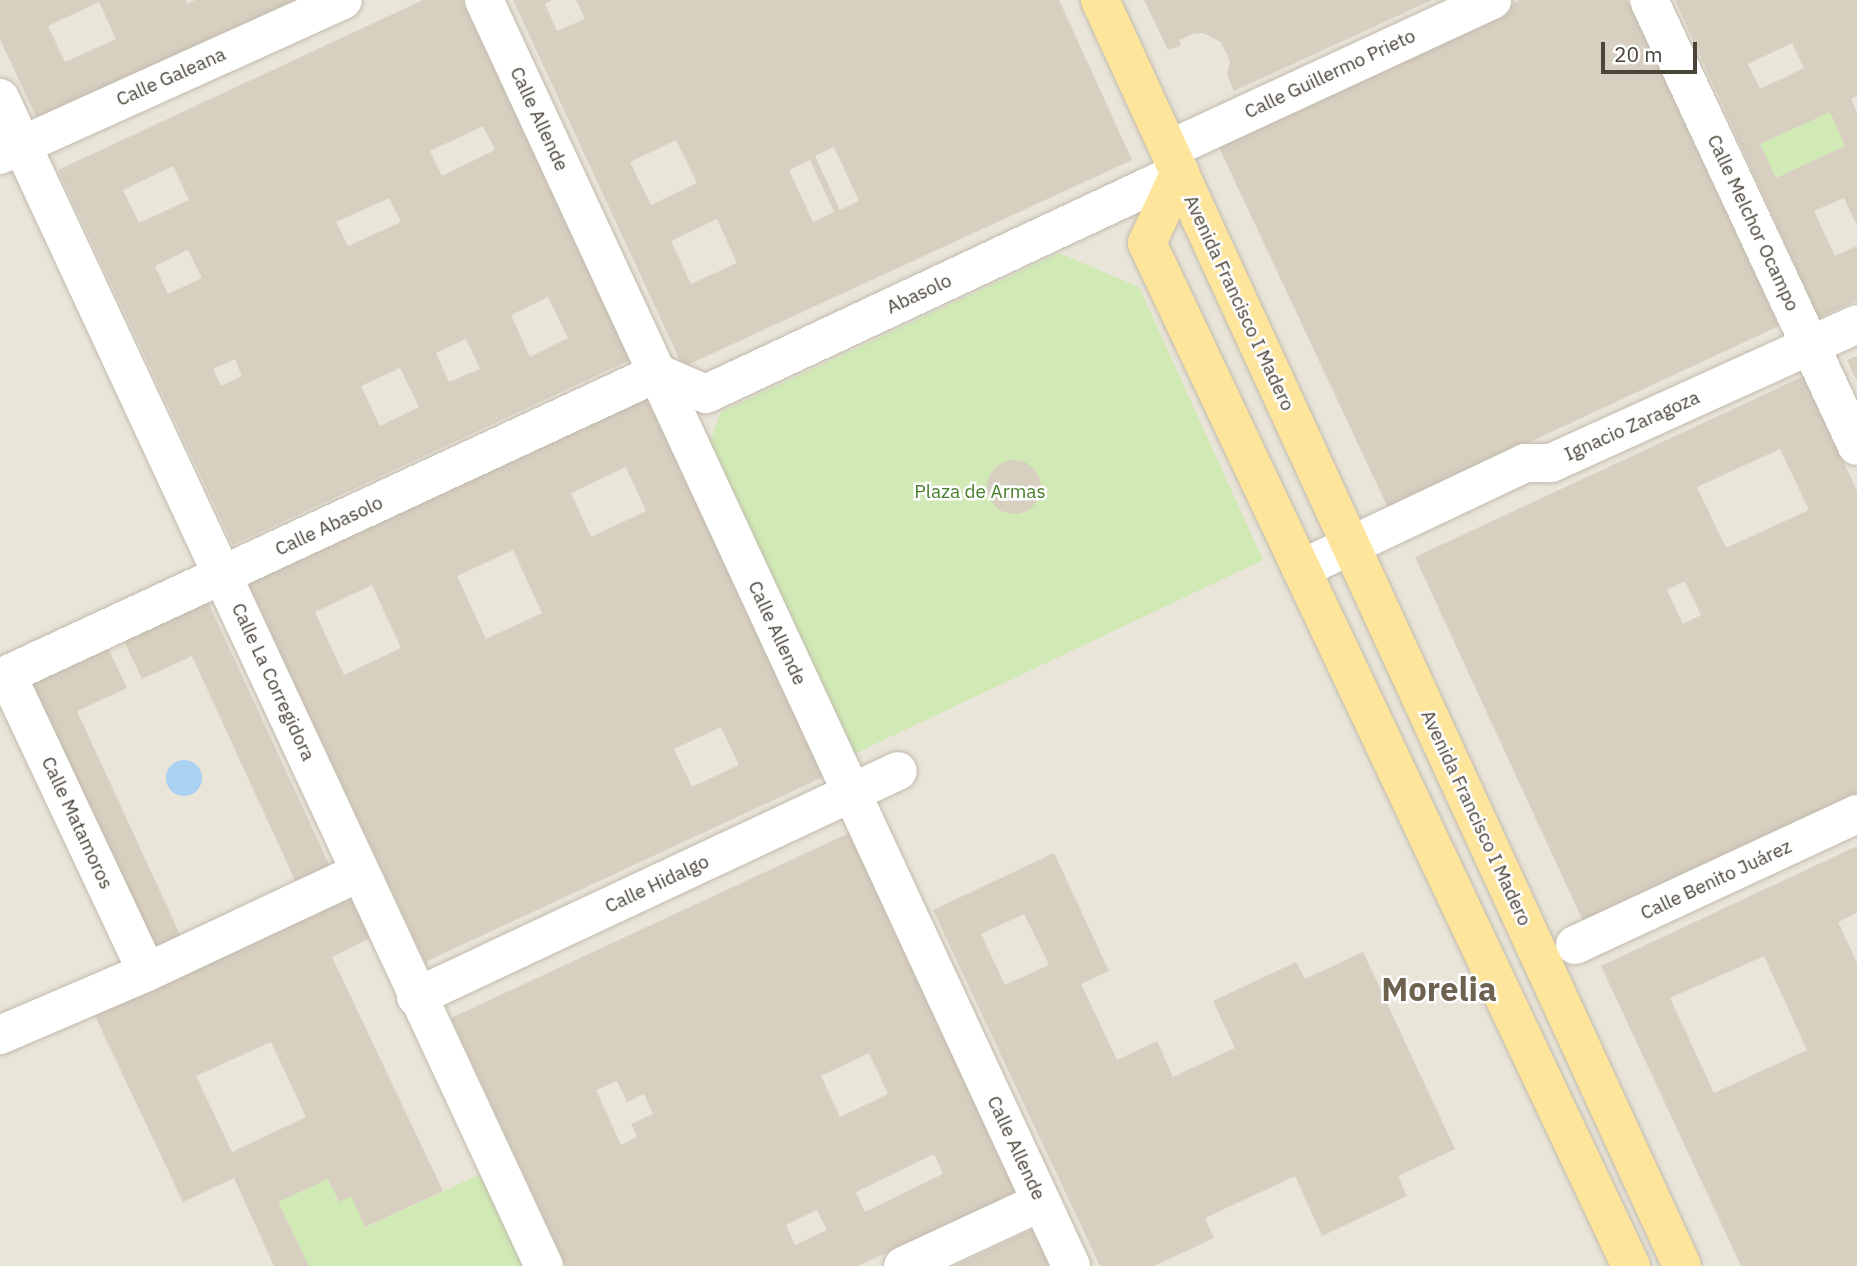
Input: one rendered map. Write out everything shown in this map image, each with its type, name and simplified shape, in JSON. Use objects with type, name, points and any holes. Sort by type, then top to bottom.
[{"type":"main road","points":[[1100,0],[1175,160]]},
{"type":"main road","name":"Avenida Francisco I Madero","points":[[1175,160],[1682,1266]]},
{"type":"main road","name":"Avenida Francisco I Madero","points":[[1175,160],[1147,243],[1631,1266]]},
{"type":"street","name":"Calle Galeana","points":[[11,150],[342,0]]},
{"type":"street","name":"Calle Allende","points":[[484,0],[1071,1266]]},
{"type":"street","name":"Calle Guillermo Prieto","points":[[1175,160],[1492,0]]},
{"type":"street","name":"Calle Melchor Ocampo","points":[[1649,0],[1857,446]]},
{"type":"street","name":"Calle La Corregidora","points":[[0,98],[11,150],[223,574],[416,997],[544,1266]]},
{"type":"street","name":"Abasolo","points":[[657,373],[706,394],[1175,160]]},
{"type":"street","name":"Ignacio Zaragoza","points":[[1301,569],[1525,463],[1551,463],[1857,324]]},
{"type":"street","name":"Calle Abasolo","points":[[4,677],[657,373]]},
{"type":"street","name":"Calle Matamoros","points":[[4,677],[147,972]]},
{"type":"street","name":"Calle Hidalgo","points":[[416,997],[898,771]]},
{"type":"street","name":"Calle Benito Juárez","points":[[1575,946],[1857,814]]},
{"type":"street","points":[[0,1035],[147,972],[360,872]]},
{"type":"street","points":[[902,1266],[1041,1202]]},
{"type":"shaded area","points":[[0,0],[1857,0],[1857,1266],[0,1266]]},
{"type":"green space","points":[[1830,112],[1845,146],[1776,178],[1760,144]]},
{"type":"green space","name":"Plaza de Armas","points":[[1059,253],[1139,287],[1263,560],[852,755],[708,447],[721,412]]},
{"type":"green space","points":[[485,1172],[529,1266],[308,1266],[278,1202],[328,1179],[339,1202],[351,1196],[366,1227]]},
{"type":"water","points":[[184,760],[197,765],[202,778],[197,791],[184,796],[171,791],[166,778],[171,765]]},
{"type":"building","points":[[0,0],[186,0],[187,4],[195,0],[315,0],[40,125],[0,39]],"holes":[[[99,2],[116,39],[65,62],[48,26]]]},
{"type":"building","points":[[423,0],[462,0],[630,360],[233,545],[58,170]],"holes":[[[483,126],[495,150],[442,176],[430,151]],[[173,166],[189,200],[139,223],[123,190]],[[389,198],[401,222],[348,246],[336,222]],[[188,250],[202,278],[168,294],[155,266]],[[548,297],[568,338],[530,357],[511,315]],[[466,339],[480,369],[449,382],[436,353]],[[235,359],[242,376],[221,386],[213,369]],[[400,368],[419,407],[380,426],[361,386]]]},
{"type":"building","points":[[513,0],[552,0],[545,4],[557,31],[585,19],[576,0],[1059,0],[1132,160],[683,367]],"holes":[[[676,140],[697,183],[651,205],[630,162]],[[834,147],[859,201],[840,210],[815,156]],[[810,160],[834,212],[813,222],[789,170]],[[717,219],[737,263],[691,284],[671,241]]]},
{"type":"building","points":[[1144,0],[1432,0],[1234,91],[1227,75],[1230,61],[1221,42],[1203,33],[1193,34],[1179,40],[1181,45],[1168,50]]},
{"type":"building","points":[[1520,0],[1627,0],[1779,326],[1388,508],[1216,141]]},
{"type":"building","points":[[1675,0],[1857,0],[1857,96],[1851,99],[1857,113],[1857,226],[1844,198],[1814,211],[1835,256],[1857,246],[1857,300],[1819,318]],"holes":[[[1792,43],[1804,68],[1760,89],[1748,64]],[[1830,112],[1845,146],[1776,178],[1760,144]]]},
{"type":"building","points":[[1857,356],[1857,382],[1847,360]]},
{"type":"building","points":[[1804,376],[1857,491],[1857,794],[1583,921],[1415,557]],"holes":[[[1780,449],[1809,510],[1726,548],[1697,487]],[[1685,581],[1701,615],[1683,624],[1667,590]]]},
{"type":"building","points":[[655,394],[834,772],[425,962],[247,582]],"holes":[[[626,467],[646,511],[591,537],[571,493]],[[513,550],[542,613],[486,639],[457,576]],[[372,585],[401,648],[344,675],[315,612]],[[721,727],[739,765],[692,787],[674,749]]]},
{"type":"building","points":[[1014,460],[1033,468],[1041,487],[1033,506],[1014,514],[995,506],[987,487],[995,468]]},
{"type":"building","points":[[207,600],[332,871],[298,887],[192,656],[142,679],[123,639]]},
{"type":"building","points":[[108,648],[127,688],[77,711],[183,941],[149,957],[24,686]]},
{"type":"building","points":[[860,828],[1029,1187],[858,1266],[566,1266],[451,1018]],"holes":[[[869,1053],[888,1094],[840,1117],[821,1076]],[[617,1081],[627,1102],[644,1094],[653,1114],[631,1124],[637,1137],[621,1145],[596,1090]],[[934,1154],[943,1174],[865,1212],[856,1192]],[[817,1210],[827,1230],[795,1245],[786,1225]]]},
{"type":"building","points":[[1857,846],[1857,913],[1838,922],[1857,963],[1857,1266],[1741,1266],[1601,966]],"holes":[[[1764,956],[1807,1050],[1714,1093],[1670,998]]]},
{"type":"building","points":[[1054,853],[1109,971],[1081,984],[1117,1060],[1157,1041],[1173,1077],[1235,1048],[1213,1001],[1296,962],[1305,979],[1363,952],[1455,1149],[1398,1176],[1407,1196],[1322,1236],[1295,1176],[1205,1218],[1214,1238],[1154,1266],[1100,1266],[933,910]],"holes":[[[1024,914],[1049,965],[1005,985],[981,934]]]},
{"type":"building","points":[[354,892],[375,936],[332,957],[443,1191],[365,1227],[351,1196],[339,1202],[328,1179],[278,1202],[309,1266],[274,1266],[234,1178],[183,1202],[94,1014]],"holes":[[[271,1042],[306,1117],[232,1152],[196,1076]]]},
{"type":"building","points":[[1035,1228],[1052,1266],[955,1266]]},
{"type":"district","name":"Morelia","points":[[1439,989]]}]
